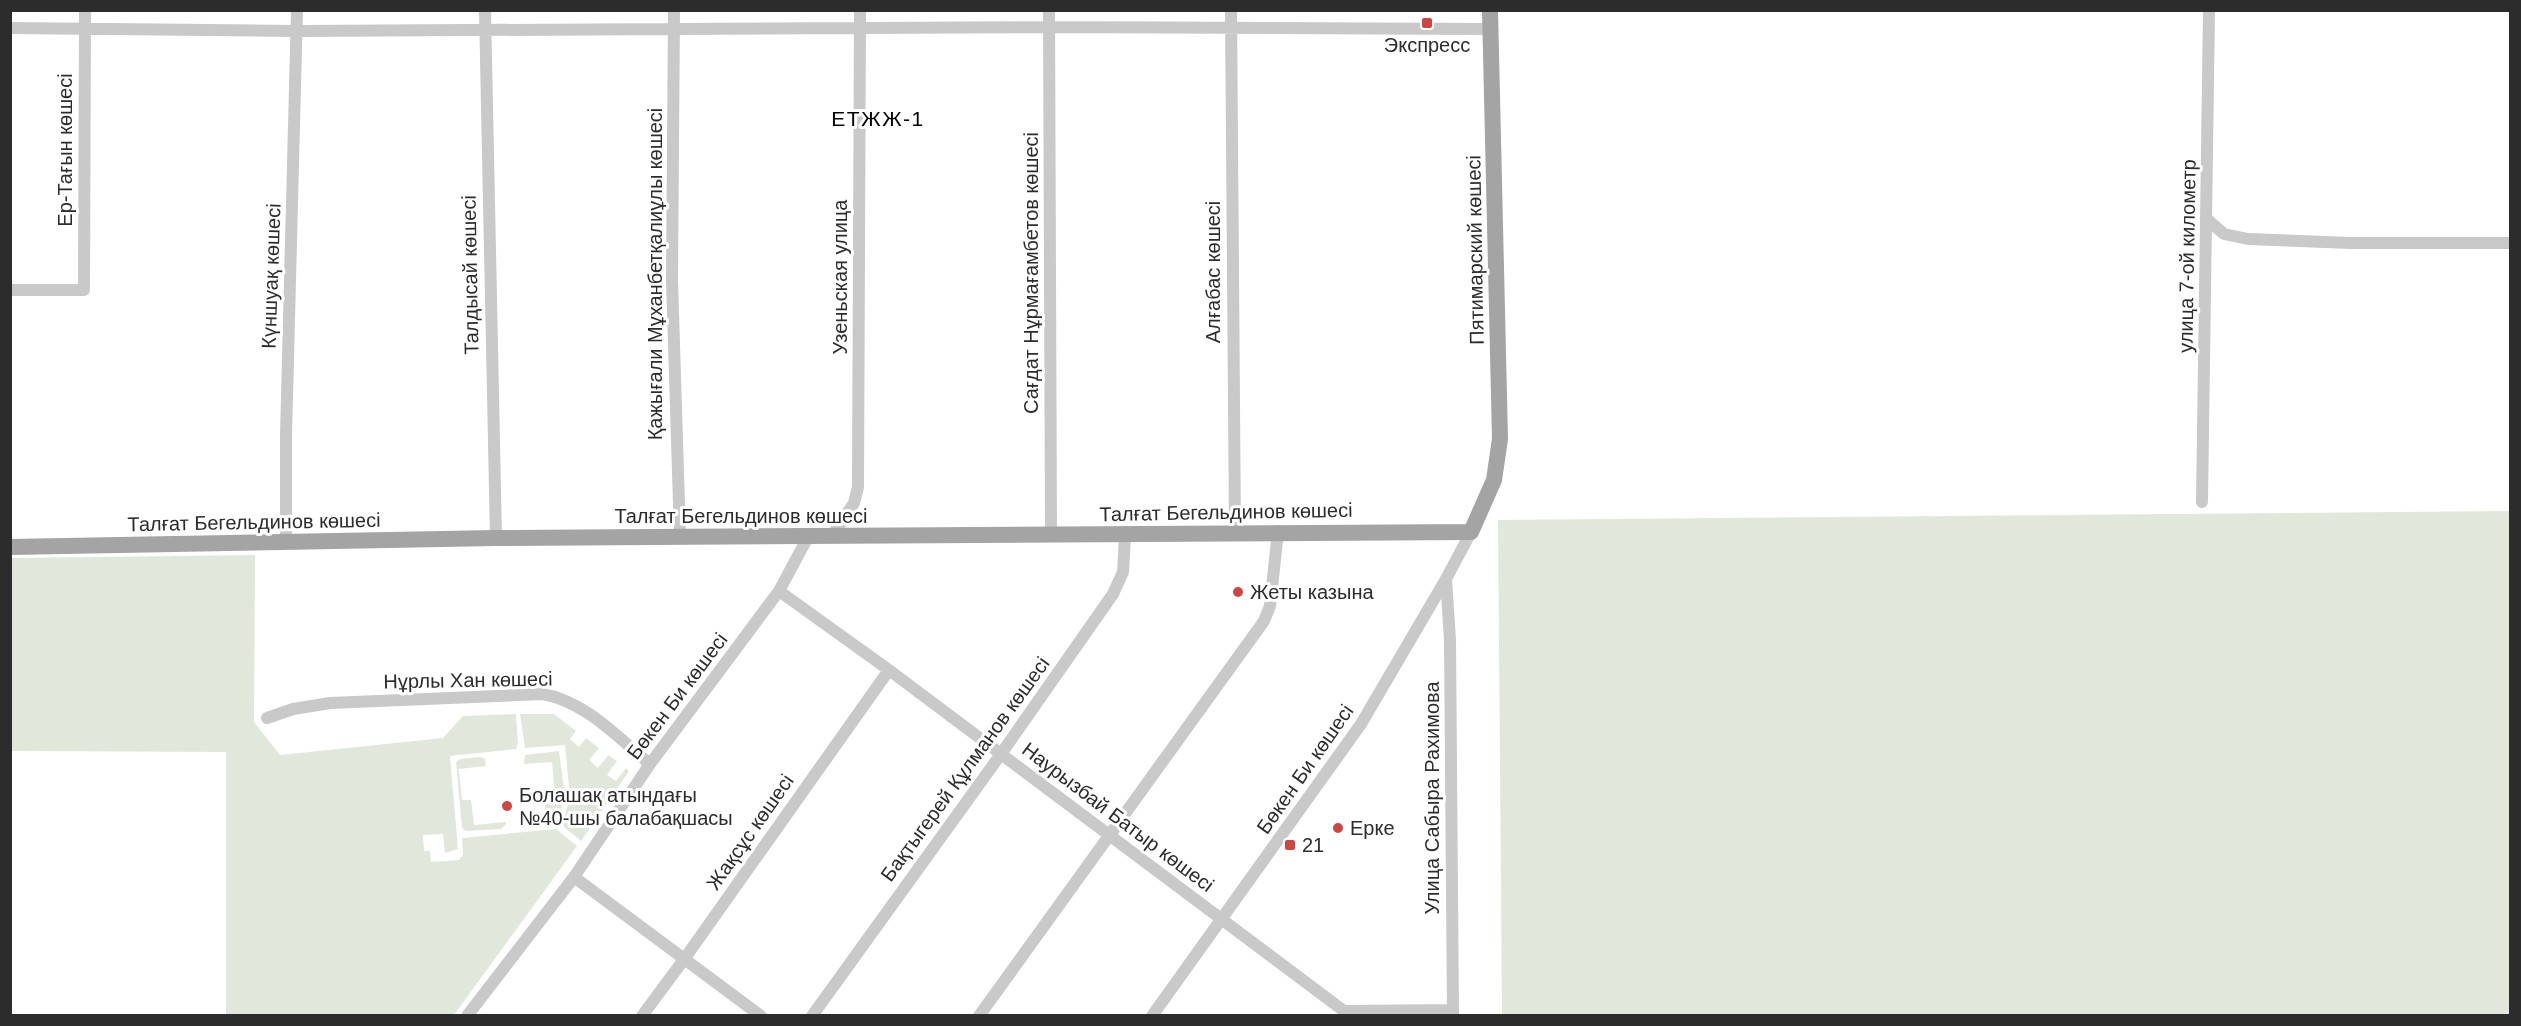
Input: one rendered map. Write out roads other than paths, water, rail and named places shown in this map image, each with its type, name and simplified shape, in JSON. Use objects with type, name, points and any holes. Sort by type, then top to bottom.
[{"type":"main road","name":"Пятимарский көшесі","points":[[1471,531],[1491,488],[1497,465],[1500,423],[1490,10]]},
{"type":"main road","name":"Талғат Бегельдинов көшесі","points":[[10,547],[496,538],[1471,531]]},
{"type":"street","name":"Ер-Тағын көшесі","points":[[10,290],[84,290],[85,10]]},
{"type":"street","name":"Күншуақ көшесі","points":[[286,543],[286,435],[297,10]]},
{"type":"street","name":"Талдысай көшесі","points":[[485,10],[496,538]]},
{"type":"street","name":"Қажығали Мұханбетқалиұлы көшесі","points":[[674,10],[672,280],[680,536]]},
{"type":"street","name":"Узеньская улица","points":[[832,536],[854,503],[858,480],[860,10]]},
{"type":"street","name":"Сағдат Нұрмағамбетов көшесі","points":[[1049,10],[1051,535]]},
{"type":"street","name":"Алғабас көшесі","points":[[1232,10],[1235,533]]},
{"type":"street","name":"улица 7-ой километр","points":[[2202,502],[2208,220],[2209,10]]},
{"type":"street","points":[[10,28],[297,31],[1049,27],[1490,29]]},
{"type":"street","points":[[2208,220],[2224,234],[2248,239],[2351,243],[2511,243]]},
{"type":"street","points":[[979,1016],[1268,614],[1278,531]]},
{"type":"street","name":"Бөкен Би көшесі","points":[[1152,1016],[1361,724],[1446,579],[1471,531]]},
{"type":"street","name":"Бақтыгерей Құлманов көшесі","points":[[812,1016],[1001,754],[1119,584],[1123,572],[1125,535]]},
{"type":"street","name":"Бөкен Би көшесі","points":[[467,1016],[574,877],[650,764],[779,591],[808,537]]},
{"type":"street","name":"Улица Сабыра Рахимова","points":[[1446,579],[1450,640],[1453,1013]]},
{"type":"street","name":"Наурызбай Батыр көшесі","points":[[779,591],[889,670],[1223,919],[1342,1013],[1453,1013]]},
{"type":"street","name":"Жақсұс көшесі","points":[[642,1016],[889,670]]},
{"type":"street","name":"Нұрлы Хан көшесі","points":[[267,718],[293,709],[330,703],[543,694],[564,698],[580,706],[650,764]]},
{"type":"street","points":[[574,877],[761,1016]]},
{"type":"place","name":"Экспресс","points":[[1427,23]]},
{"type":"place","name":"Жеты казына","points":[[1238,592]]},
{"type":"place","name":"Болашақ атындағы №40-шы балабақшасы","points":[[507,806]]},
{"type":"place","name":"Ерке","points":[[1338,828]]},
{"type":"place","name":"21","points":[[1290,845]]},
{"type":"district","name":"ЕТЖЖ-1","points":[[878,119]]}]
